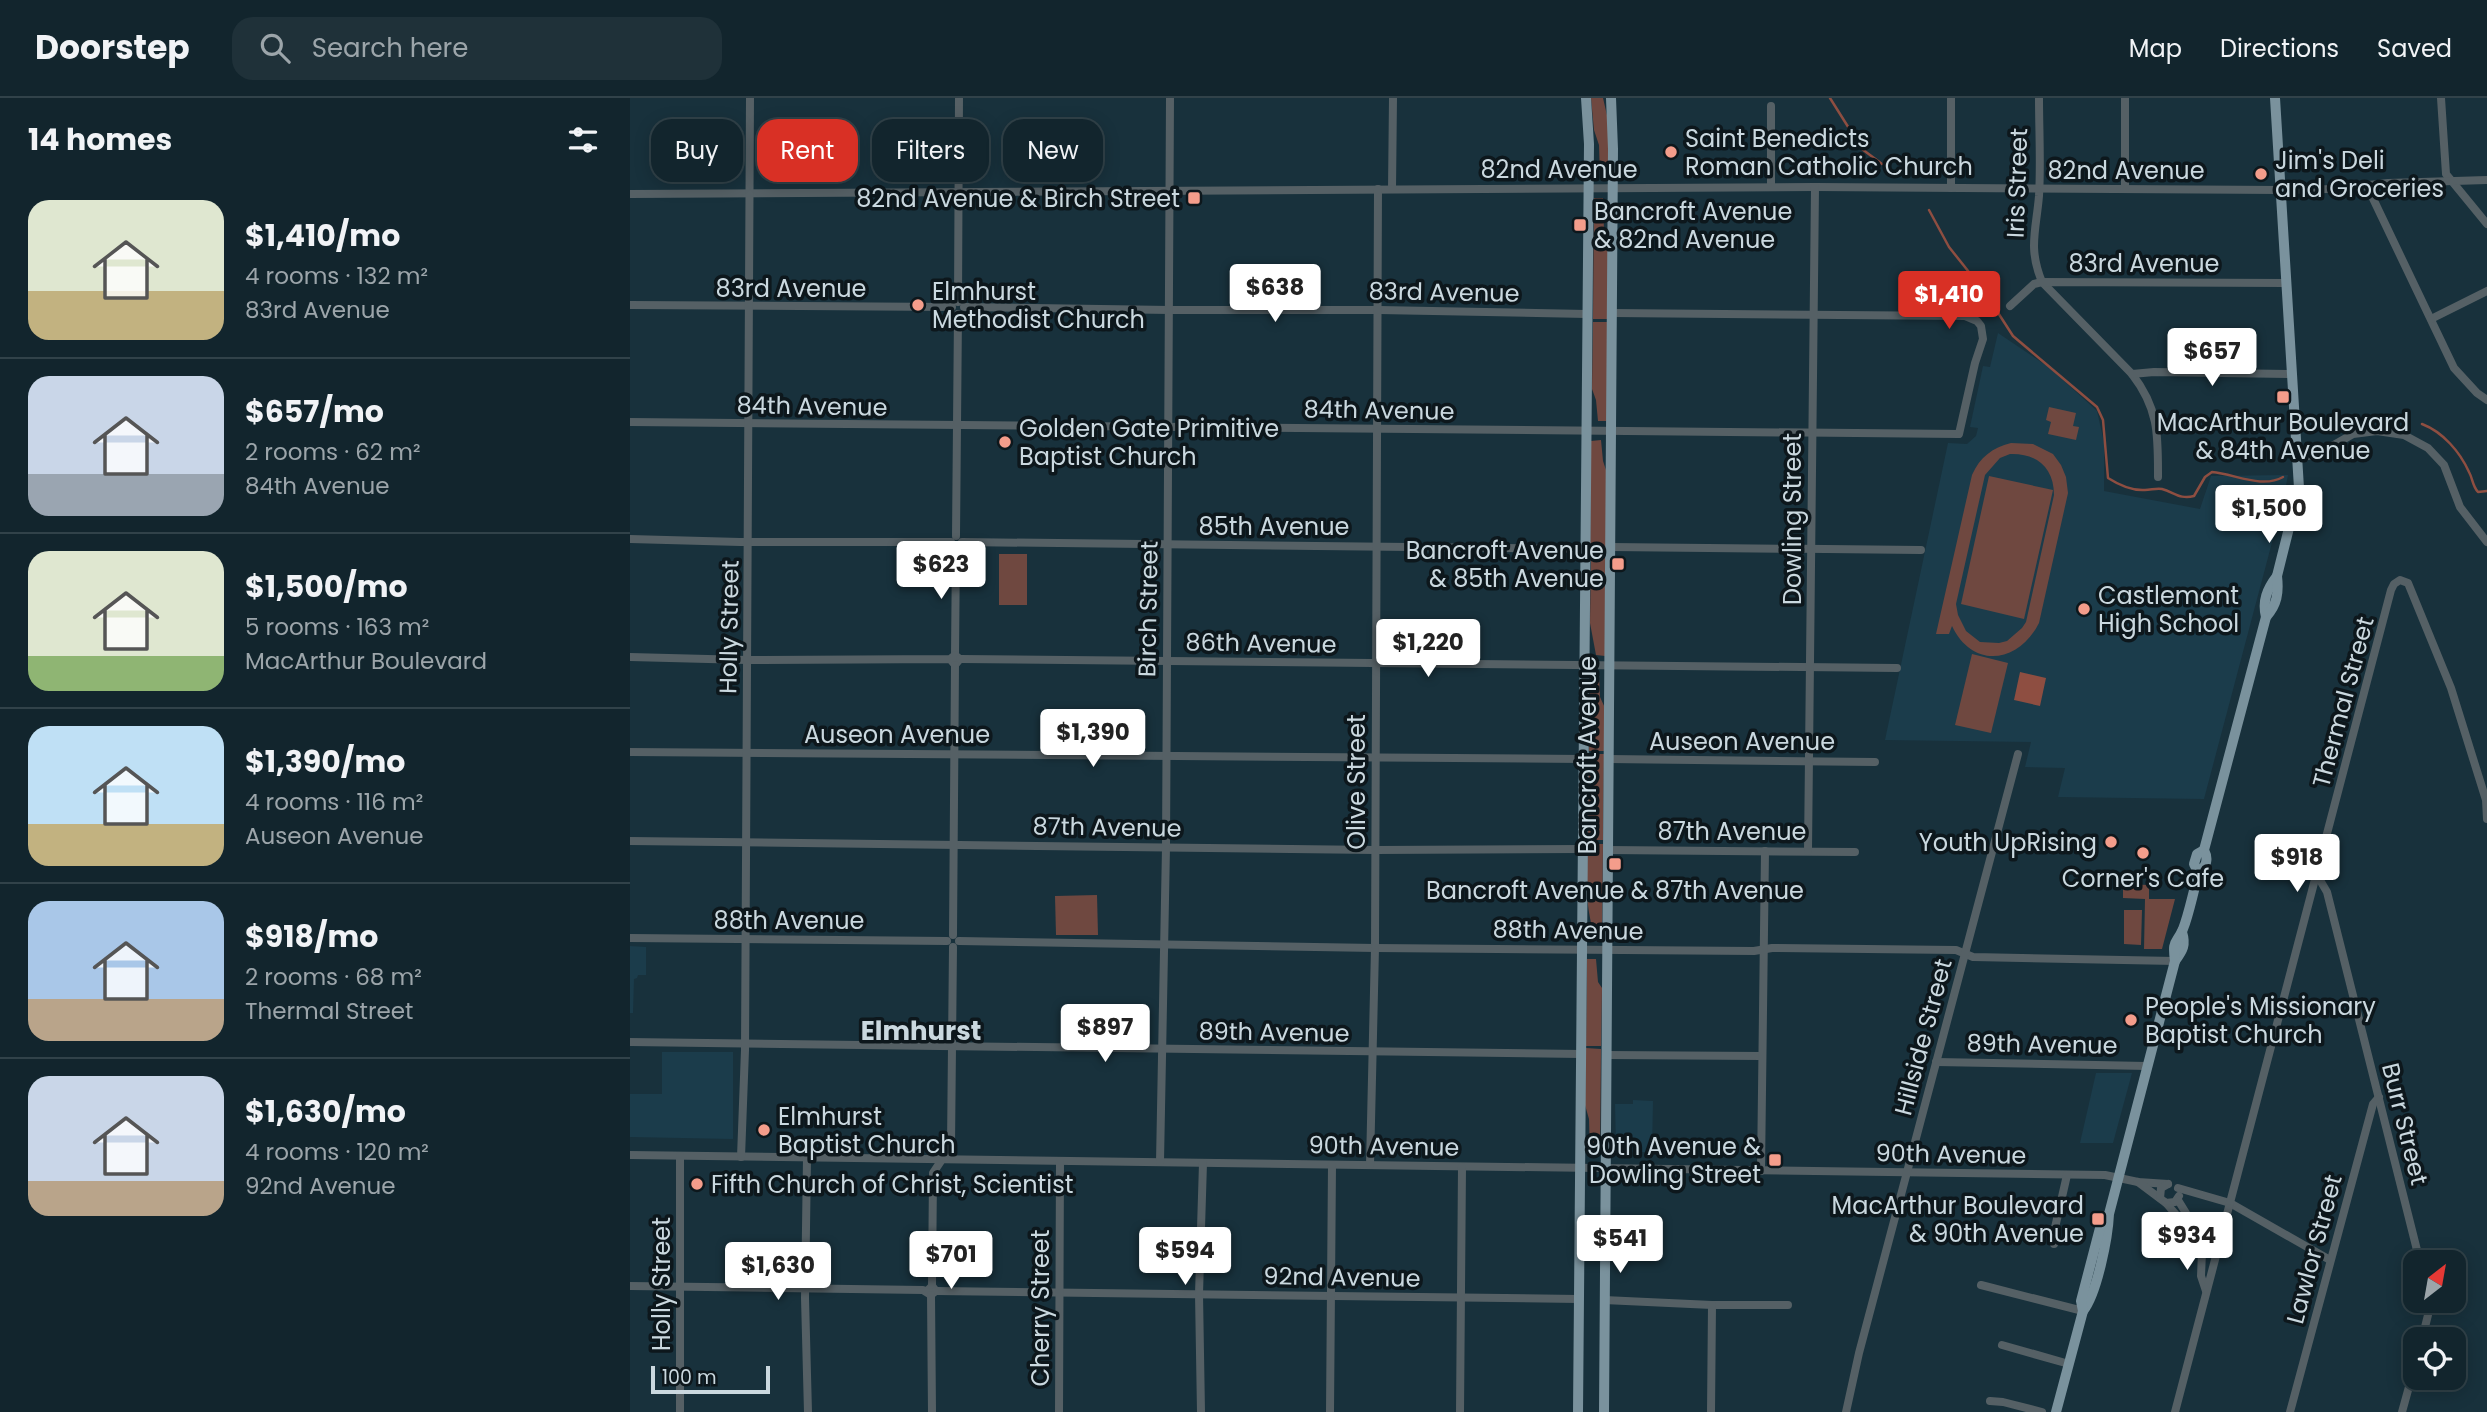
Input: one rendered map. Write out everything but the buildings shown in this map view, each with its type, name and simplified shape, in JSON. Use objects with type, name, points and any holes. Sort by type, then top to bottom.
[{"type":"main road","name":"Bancroft Avenue","points":[[1578,1412],[1588,189],[1586,98]]},
{"type":"main road","name":"Bancroft Avenue","points":[[1604,1412],[1613,188],[1611,98]]},
{"type":"main road","points":[[2056,1412],[2083,1311],[2090,1303],[2108,1232],[2109,1213],[2175,961],[2183,950],[2185,942],[2182,932],[2199,873],[2205,867],[2207,857],[2204,850],[2266,617],[2263,606],[2268,587],[2277,576],[2299,488],[2275,98]]},
{"type":"street","name":"Holly Street","points":[[741,1157],[745,1045],[750,98]]},
{"type":"street","points":[[932,1412],[933,1173],[951,1146],[959,98]]},
{"type":"street","name":"Birch Street","points":[[1160,1162],[1166,847],[1170,98]]},
{"type":"street","points":[[1392,98],[1392,189]]},
{"type":"street","points":[[1951,98],[1951,188]]},
{"type":"street","name":"Iris Street","points":[[2039,98],[2039,188],[2033,255],[2042,282]]},
{"type":"street","points":[[2125,98],[2125,190]]},
{"type":"street","points":[[2441,98],[2446,174],[2487,224]]},
{"type":"street","points":[[1771,106],[1771,187]]},
{"type":"street","name":"82nd Avenue","points":[[630,194],[1771,187],[2281,190],[2487,180]]},
{"type":"street","points":[[2367,186],[2454,368],[2487,400]]},
{"type":"street","name":"Dowling Street","points":[[1808,851],[1815,187]]},
{"type":"street","name":"Olive Street","points":[[1370,1165],[1375,948],[1378,189]]},
{"type":"street","points":[[2042,282],[2132,374],[2151,404],[2158,432],[2158,477]]},
{"type":"street","name":"83rd Avenue","points":[[2010,306],[2034,284],[2042,282],[2286,283]]},
{"type":"street","points":[[2431,319],[2487,291]]},
{"type":"street","name":"83rd Avenue","points":[[630,305],[1587,314]]},
{"type":"street","points":[[1612,313],[1814,315]]},
{"type":"street","name":"84th Avenue","points":[[630,422],[1959,434],[1983,338],[1981,326],[1976,321],[1965,316],[1814,315]]},
{"type":"street","points":[[2132,374],[2292,374]]},
{"type":"street","points":[[2297,458],[2318,454],[2353,434],[2378,431],[2404,435],[2428,448],[2444,465],[2460,507],[2487,542]]},
{"type":"street","name":"85th Avenue","points":[[630,539],[1585,549]]},
{"type":"street","points":[[1610,547],[1921,550]]},
{"type":"street","name":"Thermal Street","points":[[2175,1412],[2392,586],[2400,580],[2408,583],[2451,688],[2486,800],[2487,819]]},
{"type":"street","name":"86th Avenue","points":[[630,657],[1897,668]]},
{"type":"street","name":"Auseon Avenue","points":[[630,752],[1583,759]]},
{"type":"street","name":"Hillside Street","points":[[1846,1412],[2018,754]]},
{"type":"street","name":"Auseon Avenue","points":[[1608,759],[1875,762]]},
{"type":"street","name":"87th Avenue","points":[[630,841],[1374,850],[1583,849]]},
{"type":"street","name":"87th Avenue","points":[[1608,850],[1855,852]]},
{"type":"street","points":[[1761,1171],[1765,851]]},
{"type":"street","name":"Burr Street","points":[[2318,875],[2327,892],[2417,1250]]},
{"type":"street","name":"88th Avenue","points":[[630,938],[812,938],[1164,946],[1582,950],[1956,950],[1973,957],[2175,961]]},
{"type":"street","name":"89th Avenue","points":[[630,1042],[1581,1054]]},
{"type":"street","points":[[1606,1055],[1762,1056]]},
{"type":"street","name":"89th Avenue","points":[[1936,1062],[2147,1066]]},
{"type":"street","name":"Lawlor Street","points":[[2290,1412],[2373,1104],[2379,1097]]},
{"type":"street","name":"90th Avenue","points":[[630,1155],[2119,1176],[2138,1182],[2168,1184],[2230,1203],[2330,1260]]},
{"type":"street","name":"Holly Street","points":[[680,1156],[680,1412]]},
{"type":"street","points":[[807,1158],[805,1289],[808,1412]]},
{"type":"street","name":"Cherry Street","points":[[1059,1161],[1059,1412]]},
{"type":"street","points":[[1201,1412],[1199,1294],[1203,1163]]},
{"type":"street","points":[[1330,1412],[1332,1165]]},
{"type":"street","points":[[1460,1412],[1462,1167]]},
{"type":"street","points":[[2054,1244],[2053,1231],[2067,1175]]},
{"type":"street","name":"90th Avenue","points":[[2138,1182],[2163,1201],[2179,1218],[2186,1220]]},
{"type":"street","points":[[2168,1184],[2160,1191],[2163,1201],[2172,1204],[2178,1200],[2178,1188]]},
{"type":"street","points":[[2178,1200],[2202,1252],[2217,1252]]},
{"type":"street","name":"Thermal Street","points":[[2202,1252],[2202,1276],[2206,1291]]},
{"type":"street","points":[[1981,1284],[2083,1311]]},
{"type":"street","name":"92nd Avenue","points":[[630,1286],[1579,1299]]},
{"type":"street","points":[[1604,1300],[1788,1305]]},
{"type":"street","points":[[1711,1412],[1712,1305]]},
{"type":"street","points":[[2002,1345],[2069,1364]]},
{"type":"street","points":[[2402,1412],[2408,1390]]},
{"type":"street","points":[[1990,1401],[2042,1412]]},
{"type":"shaded area","points":[[1591,98],[1603,98],[1609,124],[1610,177],[1600,177],[1599,145],[1594,130]]},
{"type":"shaded area","points":[[1594,198],[1603,198],[1604,232],[1609,245],[1608,319],[1593,319]]},
{"type":"shaded area","points":[[1593,322],[1608,322],[1607,421],[1598,421],[1592,389]]},
{"type":"shaded area","name":"Castlemont High School","points":[[1998,333],[2050,368],[2097,411],[2104,442],[2104,491],[2200,509],[2211,476],[2288,475],[2204,799],[2058,797],[2065,768],[2025,767],[2031,742],[1885,740],[1948,443],[1967,444],[1976,436],[1978,428],[1970,427],[1983,366],[1990,367]]},
{"type":"shaded area","points":[[2049,407],[2076,413],[2073,426],[2079,427],[2076,440],[2048,434],[2051,422],[2046,420]]},
{"type":"shaded area","points":[[1601,440],[1607,473],[1606,554],[1590,553],[1591,441]]},
{"type":"shaded area","points":[[2033,444],[2053,454],[2066,477],[2068,493],[2039,623],[2020,647],[1996,656],[1983,655],[1972,650],[1952,626],[1949,634],[1936,634],[1972,475],[1983,458],[2004,445]],"holes":[[[2020,454],[2036,459],[2047,470],[2054,495],[2026,622],[2007,641],[1980,642],[1966,631],[1956,604],[1985,475],[2000,458]]]},
{"type":"shaded area","points":[[1989,476],[2053,490],[2024,619],[1961,604]]},
{"type":"shaded area","points":[[999,554],[1027,554],[1027,605],[999,605]]},
{"type":"shaded area","points":[[1591,557],[1606,557],[1605,656],[1596,655],[1590,623]]},
{"type":"shaded area","points":[[1972,654],[2008,663],[1991,733],[1955,725]]},
{"type":"shaded area","points":[[2020,672],[2046,678],[2040,706],[2014,700]]},
{"type":"shaded area","points":[[1590,675],[1599,675],[1600,697],[1605,708],[1604,751],[1589,751]]},
{"type":"shaded area","points":[[1588,754],[1604,754],[1603,840],[1587,840]]},
{"type":"shaded area","points":[[1588,844],[1603,844],[1602,941],[1593,940],[1592,935],[1587,890]]},
{"type":"shaded area","points":[[2123,884],[2149,885],[2149,899],[2175,899],[2162,949],[2144,949],[2145,899],[2123,898]]},
{"type":"shaded area","points":[[1097,895],[1098,935],[1056,935],[1055,896]]},
{"type":"shaded area","points":[[2124,910],[2142,910],[2141,945],[2124,944]]},
{"type":"shaded area","points":[[630,946],[646,947],[646,975],[638,975],[634,979],[633,1013],[630,1013]]},
{"type":"shaded area","points":[[1587,959],[1596,959],[1598,982],[1602,988],[1601,1046],[1586,1046]]},
{"type":"shaded area","points":[[1586,1048],[1601,1049],[1600,1153],[1590,1154],[1589,1119],[1585,1105]]},
{"type":"shaded area","points":[[662,1052],[733,1052],[733,1139],[630,1137],[630,1094],[662,1094]]},
{"type":"shaded area","points":[[2096,1073],[2132,1073],[2113,1143],[2080,1143]]},
{"type":"shaded area","points":[[1633,1100],[1653,1101],[1652,1152],[1619,1152],[1616,1148],[1615,1104],[1633,1104]]},
{"type":"waterway","points":[[1830,98],[1862,149],[1882,164]]},
{"type":"waterway","points":[[1929,210],[1949,247],[1984,291],[2013,336],[2097,407],[2103,420],[2108,478],[2130,488],[2162,489],[2185,497],[2194,496],[2205,477],[2212,472],[2266,482],[2283,477]]},
{"type":"waterway","points":[[2422,424],[2444,437],[2456,450],[2478,492],[2487,491]]},
{"type":"place","name":"Saint Benedicts Roman Catholic Church","points":[[1671,152]]},
{"type":"place","name":"Jim's Deli and Groceries","points":[[2261,174]]},
{"type":"place","name":"82nd Avenue & Birch Street","points":[[1194,198]]},
{"type":"place","name":"Bancroft Avenue & 82nd Avenue","points":[[1580,225]]},
{"type":"place","name":"Elmhurst Methodist Church","points":[[918,305]]},
{"type":"place","name":"MacArthur Boulevard & 84th Avenue","points":[[2283,397]]},
{"type":"place","name":"Golden Gate Primitive Baptist Church","points":[[1005,442]]},
{"type":"place","name":"Bancroft Avenue & 85th Avenue","points":[[1618,564]]},
{"type":"place","name":"Castlemont High School","points":[[2084,609]]},
{"type":"place","name":"Youth UpRising","points":[[2111,842]]},
{"type":"place","name":"Corner's Cafe","points":[[2143,853]]},
{"type":"place","name":"Bancroft Avenue & 87th Avenue","points":[[1615,864]]},
{"type":"place","name":"People's Missionary Baptist Church","points":[[2131,1020]]},
{"type":"place","name":"Elmhurst Baptist Church","points":[[764,1130]]},
{"type":"place","name":"90th Avenue & Dowling Street","points":[[1775,1160]]},
{"type":"place","name":"Fifth Church of Christ, Scientist","points":[[697,1184]]},
{"type":"place","name":"MacArthur Boulevard & 90th Avenue","points":[[2098,1219]]},
{"type":"district","name":"Elmhurst","points":[[921,1031]]}]
